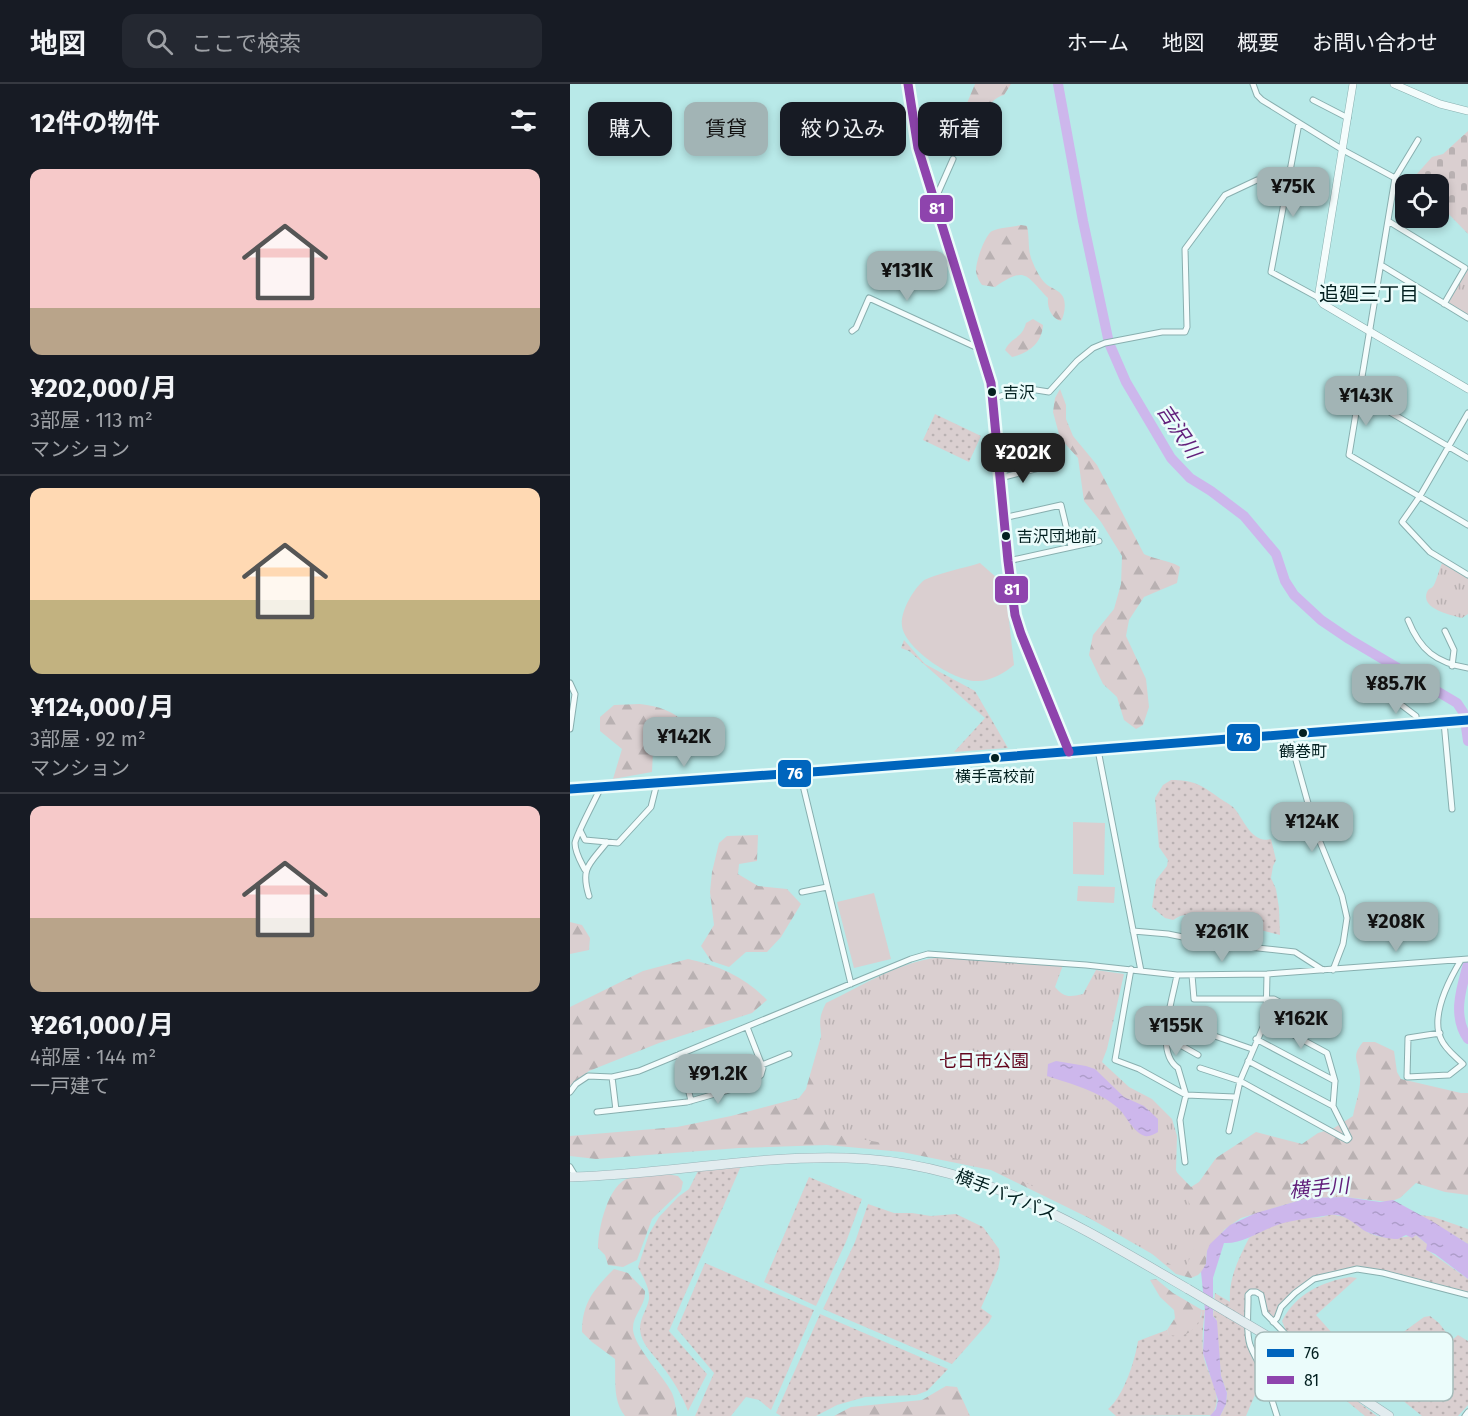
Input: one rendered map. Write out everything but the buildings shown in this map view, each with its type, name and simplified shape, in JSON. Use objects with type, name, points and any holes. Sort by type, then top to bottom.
[{"type":"highway","name":"横手バイパス","points":[[573,1177],[805,1158],[881,1160],[949,1172],[988,1184],[1047,1210],[1261,1332]]},
{"type":"highway","name":"横手バイパス","points":[[1367,1401],[1389,1416]]},
{"type":"main road","points":[[570,789],[1464,720]]},
{"type":"street","points":[[909,84],[918,148],[994,398],[1003,518],[1015,615],[1069,752]]},
{"type":"street","points":[[1253,84],[1257,95],[1262,100],[1342,150],[1395,178],[1349,455],[1468,525]]},
{"type":"street","points":[[1353,84],[1318,292],[1319,298],[1323,304],[1468,389]]},
{"type":"street","points":[[1394,84],[1440,104],[1468,111]]},
{"type":"street","points":[[1313,100],[1348,118]]},
{"type":"street","points":[[1299,123],[1271,272],[1319,298]]},
{"type":"street","points":[[1397,174],[1418,140]]},
{"type":"street","points":[[934,202],[953,159]]},
{"type":"street","points":[[994,398],[1021,390],[1049,392],[1093,348],[1161,332],[1185,332],[1187,327],[1185,249],[1225,195],[1257,180],[1288,182]]},
{"type":"street","points":[[1388,221],[1467,266],[1444,304]]},
{"type":"street","points":[[1381,265],[1468,318]]},
{"type":"street","points":[[852,331],[856,328],[869,298],[980,349]]},
{"type":"street","points":[[1359,394],[1468,458]]},
{"type":"street","points":[[1468,413],[1420,496],[1402,522],[1430,552],[1468,575]]},
{"type":"street","points":[[1000,478],[1039,468]]},
{"type":"street","points":[[1003,518],[1061,505],[1071,547]]},
{"type":"street","points":[[1008,561],[1099,541]]},
{"type":"street","points":[[1408,620],[1416,640],[1432,657],[1452,666],[1468,668]]},
{"type":"street","points":[[1445,631],[1454,650],[1452,666]]},
{"type":"street","points":[[570,683],[575,694],[570,729]]},
{"type":"street","points":[[1391,696],[1416,716],[1417,724]]},
{"type":"street","points":[[1444,722],[1452,809]]},
{"type":"street","points":[[1289,735],[1316,832],[1342,896],[1347,918],[1343,944],[1333,970]]},
{"type":"street","points":[[1098,750],[1141,971]]},
{"type":"street","points":[[800,773],[852,984]]},
{"type":"street","points":[[580,830],[585,840],[618,843],[651,807],[657,783]]},
{"type":"street","points":[[589,896],[585,870],[574,846],[575,835],[580,830],[601,787]]},
{"type":"street","points":[[585,870],[608,842]]},
{"type":"street","points":[[802,892],[827,887]]},
{"type":"street","points":[[1133,931],[1295,952],[1324,970]]},
{"type":"street","points":[[570,1092],[588,1076],[612,1077],[639,1071],[911,958],[928,954],[1131,969],[1177,975],[1267,974],[1465,959]]},
{"type":"street","points":[[1440,1033],[1408,1038],[1407,1077],[1449,1075],[1463,1064],[1449,1051],[1440,1038],[1440,1033],[1438,1014],[1465,959]]},
{"type":"street","points":[[1131,969],[1115,1060],[1139,1069],[1186,1095],[1235,1097]]},
{"type":"street","points":[[1229,1131],[1240,1081],[1266,1020],[1267,974]]},
{"type":"street","points":[[1177,975],[1166,1044],[1172,1064],[1178,1068],[1186,1095],[1180,1120],[1185,1162]]},
{"type":"street","points":[[1192,975],[1194,999],[1274,999],[1316,1022]]},
{"type":"street","points":[[1200,1068],[1240,1081],[1347,1140],[1349,1138],[1333,1106],[1335,1081],[1327,1053],[1266,1020]]},
{"type":"street","points":[[597,1112],[691,1101],[750,1084],[761,1076],[762,1065],[747,1027]]},
{"type":"street","points":[[1189,1027],[1252,1049]]},
{"type":"street","points":[[1166,1037],[1198,1055]]},
{"type":"street","points":[[1256,1039],[1335,1081]]},
{"type":"street","points":[[680,1054],[691,1101]]},
{"type":"street","points":[[762,1065],[789,1054]]},
{"type":"street","points":[[1248,1061],[1333,1106]]},
{"type":"street","points":[[612,1077],[616,1110]]},
{"type":"street","points":[[570,1167],[573,1177]]},
{"type":"street","points":[[1273,1322],[1281,1307],[1314,1279],[1357,1269],[1383,1273],[1468,1295]]},
{"type":"street","points":[[1255,1353],[1250,1344],[1248,1295],[1251,1292],[1261,1295],[1265,1313],[1283,1332]]},
{"type":"street","points":[[1272,1401],[1277,1416]]},
{"type":"street","points":[[1465,1416],[1468,1412]]},
{"type":"green space","points":[[975,84],[1011,84],[1004,95],[992,102],[967,102]]},
{"type":"green space","points":[[1468,131],[1468,234],[1449,214],[1449,174],[1417,174],[1432,157],[1443,154]]},
{"type":"green space","points":[[1027,226],[1030,254],[1038,274],[1045,283],[1063,297],[1065,307],[1061,321],[1050,312],[1048,298],[1029,278],[1013,276],[995,287],[982,285],[978,277],[977,262],[989,234],[999,229]]},
{"type":"green space","points":[[1468,269],[1468,316],[1447,303]]},
{"type":"green space","points":[[1033,319],[1043,325],[1040,337],[1029,350],[1012,357],[1005,350],[1022,332],[1026,323]]},
{"type":"green space","points":[[1060,389],[1066,405],[1066,419],[1073,436],[1097,465],[1144,554],[1180,567],[1177,583],[1144,597],[1129,620],[1126,636],[1146,679],[1149,707],[1143,725],[1136,729],[1124,720],[1117,697],[1103,684],[1089,655],[1093,635],[1114,609],[1121,584],[1122,556],[1101,522],[1084,501],[1078,458],[1060,438],[1053,412],[1055,398]]},
{"type":"green space","points":[[935,414],[981,436],[969,462],[923,440]]},
{"type":"green space","points":[[980,563],[1005,585],[1014,665],[996,676],[976,681],[956,676],[921,654],[905,635],[902,620],[908,602],[923,581]]},
{"type":"green space","points":[[1442,563],[1468,578],[1468,614],[1462,618],[1432,607],[1426,598],[1428,590],[1434,585]]},
{"type":"green space","points":[[904,640],[925,664],[975,691],[1008,748],[954,752],[985,718],[909,651],[901,648]]},
{"type":"green space","points":[[640,704],[665,710],[687,724],[681,729],[656,737],[652,772],[613,779],[622,749],[600,731],[600,717],[614,705]]},
{"type":"green space","points":[[1171,780],[1191,782],[1207,789],[1234,808],[1249,830],[1258,838],[1271,839],[1276,860],[1271,878],[1276,889],[1279,908],[1280,935],[1196,913],[1173,920],[1165,918],[1152,907],[1156,880],[1167,866],[1168,860],[1159,847],[1155,798],[1163,785]]},
{"type":"green space","points":[[1073,822],[1105,823],[1104,875],[1073,874]]},
{"type":"green space","points":[[758,835],[757,861],[739,864],[738,874],[758,886],[787,889],[801,904],[781,937],[767,952],[746,952],[729,967],[711,961],[701,946],[714,925],[710,892],[712,872],[719,843],[727,836]]},
{"type":"green space","points":[[1078,886],[1115,887],[1114,903],[1077,901]]},
{"type":"green space","points":[[874,893],[891,959],[854,968],[837,902]]},
{"type":"green space","points":[[570,922],[582,925],[590,938],[589,950],[570,954]]},
{"type":"green space","name":"七日市公園","points":[[945,957],[1063,965],[1055,987],[1067,996],[1083,994],[1096,970],[1124,974],[1102,1062],[1129,1087],[1152,1099],[1172,1119],[1177,1136],[1176,1170],[1198,1225],[1193,1251],[1185,1269],[1180,1270],[1039,1189],[989,1166],[900,1146],[832,1134],[820,1110],[817,1090],[821,1044],[820,1019],[826,1003],[899,968]]},
{"type":"green space","points":[[688,959],[731,973],[750,985],[767,1000],[752,1013],[659,1043],[589,1071],[570,1086],[570,1007],[643,971]]},
{"type":"green space","points":[[828,1012],[1155,1150],[1191,1187],[1199,1182],[1216,1158],[1256,1132],[1302,1144],[1318,1133],[1334,1128],[1353,1116],[1360,1083],[1357,1052],[1363,1042],[1375,1042],[1394,1051],[1397,1072],[1401,1079],[1468,1093],[1468,1195],[1445,1192],[1416,1183],[1400,1198],[1389,1202],[1345,1197],[1308,1198],[1241,1218],[1225,1229],[1207,1251],[1203,1270],[1191,1278],[1176,1274],[1144,1247],[991,1170],[902,1152],[827,1145],[739,1148],[596,1159],[570,1156],[570,1136],[677,1127],[799,1098],[806,1089]]},
{"type":"green space","points":[[741,1166],[669,1331],[707,1374],[688,1411],[673,1382],[642,1339],[640,1325],[649,1295],[638,1267],[649,1234],[659,1217],[689,1189],[698,1171]]},
{"type":"green space","points":[[667,1174],[678,1176],[683,1182],[681,1191],[652,1219],[637,1260],[623,1267],[608,1265],[605,1255],[598,1248],[598,1240],[602,1219],[615,1189],[629,1178]]},
{"type":"green space","points":[[809,1177],[862,1199],[846,1242],[816,1306],[764,1282]]},
{"type":"green space","points":[[868,1204],[894,1213],[931,1216],[956,1214],[983,1227],[999,1249],[998,1269],[981,1308],[992,1316],[952,1364],[823,1309],[855,1242]]},
{"type":"green space","points":[[1331,1214],[1352,1220],[1367,1232],[1381,1237],[1398,1238],[1416,1235],[1427,1244],[1427,1250],[1468,1279],[1468,1295],[1357,1269],[1314,1279],[1281,1307],[1273,1322],[1258,1294],[1256,1292],[1248,1295],[1250,1344],[1255,1353],[1255,1395],[1246,1416],[1220,1416],[1226,1404],[1227,1393],[1221,1376],[1216,1319],[1213,1316],[1215,1293],[1230,1302],[1232,1277],[1249,1238],[1282,1223]]},
{"type":"green space","points":[[1420,1215],[1434,1217],[1468,1229],[1468,1244]]},
{"type":"green space","points":[[705,1263],[814,1310],[771,1410],[759,1400],[746,1397],[731,1416],[695,1416],[714,1373],[677,1329]]},
{"type":"green space","points":[[614,1269],[628,1273],[645,1291],[633,1330],[639,1345],[672,1393],[677,1416],[625,1416],[616,1396],[615,1359],[582,1332],[584,1313],[590,1297]]},
{"type":"green space","points":[[1350,1277],[1357,1278],[1316,1315],[1331,1332],[1286,1331],[1282,1321],[1294,1303],[1310,1291],[1329,1282]]},
{"type":"green space","points":[[1156,1279],[1173,1293],[1202,1310],[1192,1331],[1182,1335],[1169,1335],[1167,1330],[1175,1318],[1174,1310],[1160,1297],[1150,1280]]},
{"type":"green space","points":[[1202,1310],[1205,1310],[1203,1352],[1217,1399],[1212,1415],[1116,1416],[1108,1409],[1124,1387],[1138,1341],[1167,1330],[1169,1335],[1201,1317]]},
{"type":"green space","points":[[820,1314],[948,1369],[927,1391],[916,1395],[865,1397],[837,1405],[816,1416],[781,1416],[776,1413]]},
{"type":"green space","points":[[1430,1316],[1446,1332],[1403,1332],[1424,1317]]},
{"type":"green space","points":[[1458,1335],[1468,1341],[1468,1405],[1458,1416],[1422,1416],[1403,1401],[1453,1401],[1453,1339]]},
{"type":"green space","points":[[946,1386],[957,1387],[970,1416],[834,1416],[851,1407],[922,1400]]},
{"type":"green space","points":[[1347,1401],[1357,1401],[1377,1416],[1365,1416]]},
{"type":"water","points":[[1056,1061],[1095,1069],[1124,1097],[1144,1106],[1158,1119],[1158,1132],[1149,1136],[1141,1134],[1119,1109],[1103,1097],[1047,1076],[1048,1064]]},
{"type":"water","points":[[1345,1197],[1380,1202],[1393,1200],[1468,1244],[1468,1279],[1435,1254],[1426,1250],[1427,1244],[1416,1235],[1412,1238],[1406,1235],[1398,1239],[1390,1239],[1365,1231],[1339,1215],[1286,1222],[1245,1239],[1224,1243],[1213,1278],[1213,1316],[1217,1321],[1221,1376],[1227,1393],[1226,1404],[1220,1416],[1210,1416],[1216,1409],[1218,1400],[1203,1353],[1205,1310],[1201,1272],[1206,1264],[1210,1244],[1230,1225],[1256,1213],[1308,1198]]},
{"type":"waterway","name":"吉沢川","points":[[1058,84],[1083,221],[1109,343],[1126,382],[1171,458],[1190,478],[1244,516],[1276,554],[1285,581],[1294,595],[1321,620],[1457,703],[1463,712]]},
{"type":"waterway","name":"吉沢川","points":[[1465,720],[1468,741]]},
{"type":"waterway","name":"吉沢川","points":[[1468,964],[1459,1002],[1460,1021],[1468,1039]]},
{"type":"transit line","name":"81","points":[[908,84],[918,148],[991,383],[1015,615],[1069,752]]},
{"type":"transit line","name":"76","points":[[570,789],[1468,720]]},
{"type":"place","name":"吉沢","points":[[992,392]]},
{"type":"place","name":"吉沢団地前","points":[[1006,536]]},
{"type":"place","name":"鶴巻町","points":[[1303,733]]},
{"type":"place","name":"横手高校前","points":[[995,758]]},
{"type":"district","name":"追廻三丁目","points":[[1369,294]]},
{"type":"water label","name":"横手川","points":[[1319,1188]]}]
